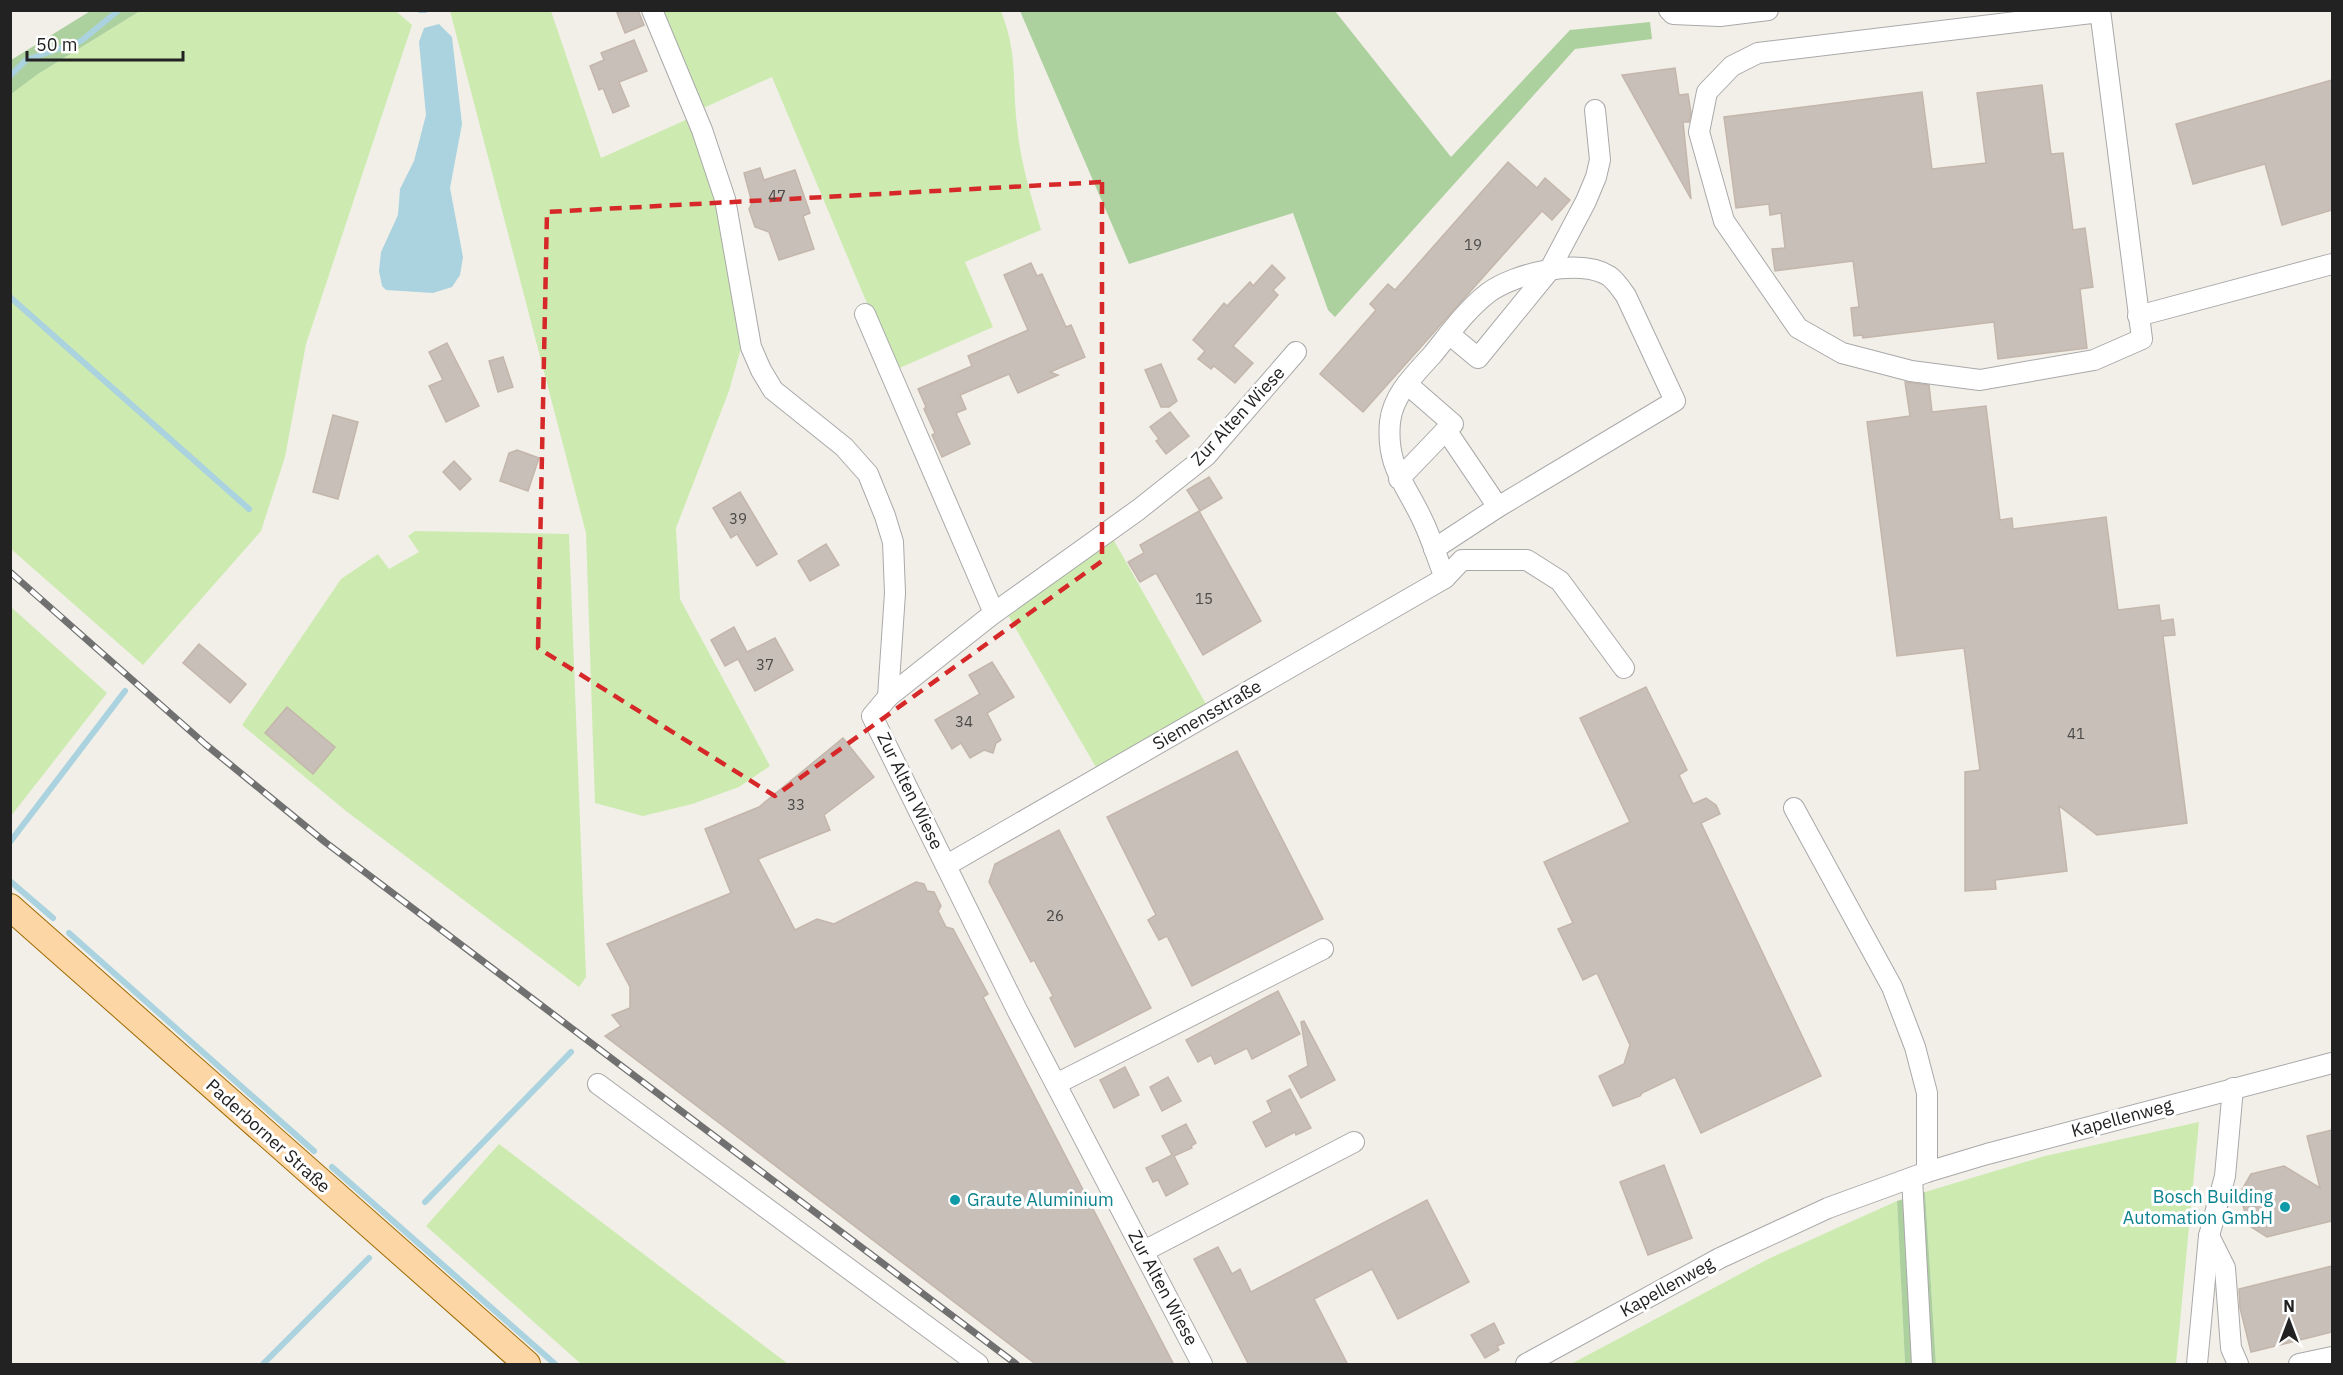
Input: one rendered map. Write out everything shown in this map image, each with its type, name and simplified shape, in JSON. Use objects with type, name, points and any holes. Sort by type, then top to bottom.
[{"type":"main road","name":"Paderborner Straße","points":[[10,907],[527,1365]]},
{"type":"street","points":[[652,10],[702,130],[725,199],[751,347],[761,370],[773,390],[844,447],[868,474],[885,516],[893,542],[895,593],[888,697]]},
{"type":"street","points":[[1669,10],[1673,14],[1720,16],[1768,10]]},
{"type":"street","points":[[2100,11],[2138,316],[2142,339],[2094,360],[1980,380],[1911,371],[1842,353],[1798,328],[1724,221],[1699,132],[1707,92],[1732,66],[1758,53],[2100,11]]},
{"type":"street","points":[[1449,334],[1478,358],[1549,271],[1586,201],[1598,172],[1600,151],[1595,110]]},
{"type":"street","points":[[2138,316],[2332,264]]},
{"type":"street","points":[[1434,549],[1498,507],[1675,401],[1626,296],[1608,275],[1593,269],[1575,268],[1510,280],[1467,312],[1397,399],[1390,420],[1391,453],[1399,479],[1422,518],[1445,578]]},
{"type":"street","points":[[865,314],[993,613]]},
{"type":"street","name":"Zur Alten Wiese","points":[[1203,1365],[1017,1010],[872,716],[888,697],[993,613],[1137,510],[1206,456],[1296,352]]},
{"type":"street","points":[[1399,479],[1453,424],[1407,384]]},
{"type":"street","points":[[1446,430],[1498,507]]},
{"type":"street","name":"Siemensstraße","points":[[946,865],[1445,578],[1462,560],[1527,560],[1560,581],[1624,668]]},
{"type":"street","points":[[1794,808],[1892,987],[1915,1047],[1927,1093],[1919,1175],[1923,1365]]},
{"type":"street","points":[[1056,1084],[1323,949]]},
{"type":"street","name":"Kapellenweg","points":[[1526,1365],[1720,1258],[1828,1208],[1919,1175],[2332,1063]]},
{"type":"street","points":[[598,1084],[978,1365]]},
{"type":"street","points":[[2197,1365],[2209,1236],[2225,1176],[2233,1088]]},
{"type":"street","points":[[1144,1251],[1354,1142]]},
{"type":"street","points":[[2209,1236],[2225,1268],[2231,1348],[2238,1365]]},
{"type":"street","points":[[2299,1365],[2332,1357]]},
{"type":"highlighted area","points":[[1102,182],[1102,561],[775,796],[538,648],[547,212]]},
{"type":"green space","points":[[92,10],[140,11],[38,74],[11,94],[11,60]]},
{"type":"green space","points":[[140,11],[396,11],[412,25],[306,344],[285,457],[261,531],[143,665],[11,549],[10,94]]},
{"type":"green space","points":[[450,11],[551,11],[601,158],[690,118],[709,168],[743,341],[729,391],[676,528],[680,599],[770,766],[739,787],[692,804],[643,816],[595,803],[586,533]]},
{"type":"green space","points":[[658,11],[1001,11],[1010,41],[1014,68],[1018,138],[1026,178],[1041,230],[965,262],[993,327],[895,370],[772,77],[699,110]]},
{"type":"green space","points":[[1020,11],[1335,11],[1451,157],[1570,30],[1650,22],[1652,39],[1575,49],[1335,317],[1328,310],[1293,213],[1129,264]]},
{"type":"green space","points":[[415,531],[569,534],[586,977],[579,987],[346,811],[242,725],[341,579],[378,554],[389,569],[419,552],[408,536]]},
{"type":"green space","points":[[1112,537],[1206,704],[1097,769],[1006,612]]},
{"type":"green space","points":[[11,607],[107,693],[11,816]]},
{"type":"green space","points":[[2199,1122],[2176,1364],[1936,1364],[1925,1192],[2045,1156]]},
{"type":"green space","points":[[499,1144],[788,1364],[581,1364],[426,1226]]},
{"type":"green space","points":[[1925,1192],[1936,1364],[1905,1364],[1897,1201]]},
{"type":"green space","points":[[1897,1201],[1905,1364],[1571,1364],[1768,1259]]},
{"type":"water","points":[[439,24],[452,37],[462,124],[450,188],[463,257],[460,275],[452,287],[433,293],[386,290],[382,286],[379,271],[381,252],[398,215],[400,189],[414,161],[426,115],[419,42],[424,28]]},
{"type":"building","points":[[616,10],[638,10],[644,25],[625,33]]},
{"type":"building","points":[[634,40],[647,71],[619,82],[629,106],[613,113],[603,88],[599,90],[590,66],[604,60],[601,53]]},
{"type":"building","points":[[1675,68],[1679,95],[1688,94],[1691,113],[1689,122],[1683,122],[1691,199],[1622,75]]},
{"type":"building","points":[[2332,80],[2332,210],[2282,225],[2265,164],[2193,184],[2176,124]]},
{"type":"building","points":[[2042,85],[2051,154],[2063,153],[2073,230],[2085,228],[2093,287],[2080,289],[2087,348],[1998,359],[1994,322],[1863,338],[1862,335],[1854,336],[1851,308],[1859,307],[1853,261],[1775,271],[1772,249],[1785,248],[1781,213],[1770,215],[1769,204],[1736,208],[1724,117],[1922,92],[1932,169],[1986,163],[1977,93]]},
{"type":"building","points":[[1508,162],[1537,188],[1545,178],[1570,200],[1552,220],[1542,211],[1363,412],[1320,374],[1376,310],[1370,304],[1388,284],[1395,290]]},
{"type":"building","points":[[760,168],[764,180],[795,170],[810,213],[803,216],[814,249],[779,260],[769,232],[755,227],[749,209],[752,203],[744,173]]},
{"type":"building","points":[[1031,263],[1037,276],[1042,274],[1066,327],[1071,325],[1085,357],[1050,372],[1058,375],[1018,393],[1009,374],[960,395],[966,409],[956,413],[970,444],[942,457],[932,435],[935,433],[918,389],[972,366],[968,356],[1028,330],[1004,275]]},
{"type":"building","points":[[1272,265],[1285,278],[1273,290],[1278,295],[1233,346],[1253,363],[1235,383],[1214,366],[1211,369],[1198,359],[1205,351],[1193,340],[1224,303],[1227,306],[1250,282],[1253,286]]},
{"type":"building","points":[[447,343],[479,406],[446,422],[429,386],[443,380],[429,352]]},
{"type":"building","points":[[503,357],[513,387],[498,392],[489,361]]},
{"type":"building","points":[[1161,364],[1177,401],[1169,407],[1161,407],[1145,370]]},
{"type":"building","points":[[1905,382],[1929,385],[1932,412],[1986,406],[2000,520],[2012,518],[2013,529],[2106,517],[2118,610],[2159,605],[2161,621],[2173,619],[2175,635],[2163,636],[2187,823],[2097,835],[2059,806],[2067,871],[1995,880],[1996,889],[1965,891],[1965,772],[1980,770],[1964,648],[1897,656],[1867,422],[1910,416]]},
{"type":"building","points":[[1170,412],[1189,436],[1166,454],[1156,441],[1159,439],[1150,427]]},
{"type":"building","points":[[333,415],[358,422],[338,499],[313,492]]},
{"type":"building","points":[[517,450],[539,458],[528,491],[500,481],[509,453]]},
{"type":"building","points":[[454,461],[471,479],[460,490],[443,472]]},
{"type":"building","points":[[1209,477],[1222,498],[1200,511],[1187,490]]},
{"type":"building","points":[[740,492],[777,554],[757,566],[737,534],[731,538],[713,508]]},
{"type":"building","points":[[1199,511],[1261,621],[1203,655],[1156,573],[1140,582],[1128,562],[1144,553],[1140,545]]},
{"type":"building","points":[[826,544],[839,565],[810,581],[798,561]]},
{"type":"building","points":[[734,627],[747,652],[775,638],[793,670],[755,691],[738,659],[725,666],[711,640]]},
{"type":"building","points":[[199,644],[246,684],[230,703],[183,663]]},
{"type":"building","points":[[992,662],[1014,697],[987,713],[1001,740],[996,743],[993,753],[984,750],[970,758],[961,743],[952,749],[935,720],[980,694],[969,675]]},
{"type":"building","points":[[1646,687],[1687,770],[1679,775],[1693,804],[1706,798],[1716,805],[1720,814],[1701,823],[1821,1076],[1701,1133],[1675,1077],[1640,1096],[1613,1106],[1599,1076],[1624,1064],[1630,1045],[1597,973],[1583,980],[1558,929],[1573,923],[1544,862],[1630,822],[1580,718]]},
{"type":"building","points":[[287,707],[335,747],[313,774],[265,733]]},
{"type":"building","name":"Graute Aluminium","points":[[843,738],[874,777],[824,815],[830,830],[758,859],[795,930],[817,919],[834,924],[916,882],[924,884],[927,891],[934,892],[941,906],[938,911],[946,927],[953,929],[988,994],[983,997],[1174,1365],[1037,1365],[605,1036],[621,1026],[612,1015],[630,1008],[630,987],[607,944],[731,893],[705,829],[759,807]]},
{"type":"building","points":[[1237,751],[1323,919],[1192,986],[1167,936],[1159,940],[1148,920],[1156,915],[1107,817]]},
{"type":"building","points":[[1059,830],[1151,1008],[1075,1047],[1050,998],[1053,996],[1034,960],[1031,962],[989,882],[995,864]]},
{"type":"building","points":[[1278,991],[1300,1034],[1252,1059],[1247,1048],[1215,1064],[1211,1055],[1198,1062],[1186,1040]]},
{"type":"building","points":[[1304,1021],[1335,1080],[1301,1098],[1289,1076],[1308,1066],[1301,1022]]},
{"type":"building","points":[[1125,1067],[1139,1095],[1114,1108],[1100,1080]]},
{"type":"building","points":[[1168,1077],[1181,1101],[1162,1111],[1150,1087]]},
{"type":"building","points":[[1290,1089],[1311,1128],[1296,1135],[1295,1132],[1266,1147],[1253,1122],[1272,1112],[1267,1101]]},
{"type":"building","points":[[1186,1124],[1196,1143],[1191,1146],[1192,1148],[1174,1156],[1188,1184],[1166,1196],[1158,1180],[1153,1182],[1146,1168],[1172,1155],[1162,1136]]},
{"type":"building","name":"Bosch Building Automation GmbH","points":[[2332,1130],[2332,1221],[2267,1237],[2248,1225],[2240,1193],[2251,1174],[2284,1166],[2320,1188],[2307,1136]]},
{"type":"building","points":[[1664,1165],[1692,1238],[1648,1255],[1620,1182]]},
{"type":"building","points":[[1427,1200],[1469,1282],[1398,1319],[1372,1269],[1314,1299],[1348,1365],[1249,1365],[1194,1259],[1218,1247],[1232,1274],[1240,1269],[1251,1292]]},
{"type":"building","points":[[2332,1266],[2332,1332],[2251,1352],[2240,1308],[2239,1289]]},
{"type":"building","points":[[1494,1323],[1504,1343],[1497,1346],[1499,1350],[1485,1358],[1471,1335]]},
{"type":"waterway","points":[[10,76],[26,60],[81,41],[119,10]]},
{"type":"waterway","points":[[420,10],[425,10]]},
{"type":"waterway","points":[[10,297],[249,509]]},
{"type":"waterway","points":[[10,842],[125,691]]},
{"type":"waterway","points":[[10,881],[53,918]]},
{"type":"waterway","points":[[69,933],[314,1151]]},
{"type":"waterway","points":[[425,1202],[571,1052]]},
{"type":"waterway","points":[[332,1167],[555,1364]]},
{"type":"waterway","points":[[263,1364],[369,1258]]},
{"type":"railway","points":[[10,572],[205,744],[325,842],[1016,1364]]},
{"type":"place","name":"Graute Aluminium","points":[[955,1200]]},
{"type":"place","name":"Bosch Building Automation GmbH","points":[[2285,1207]]}]
